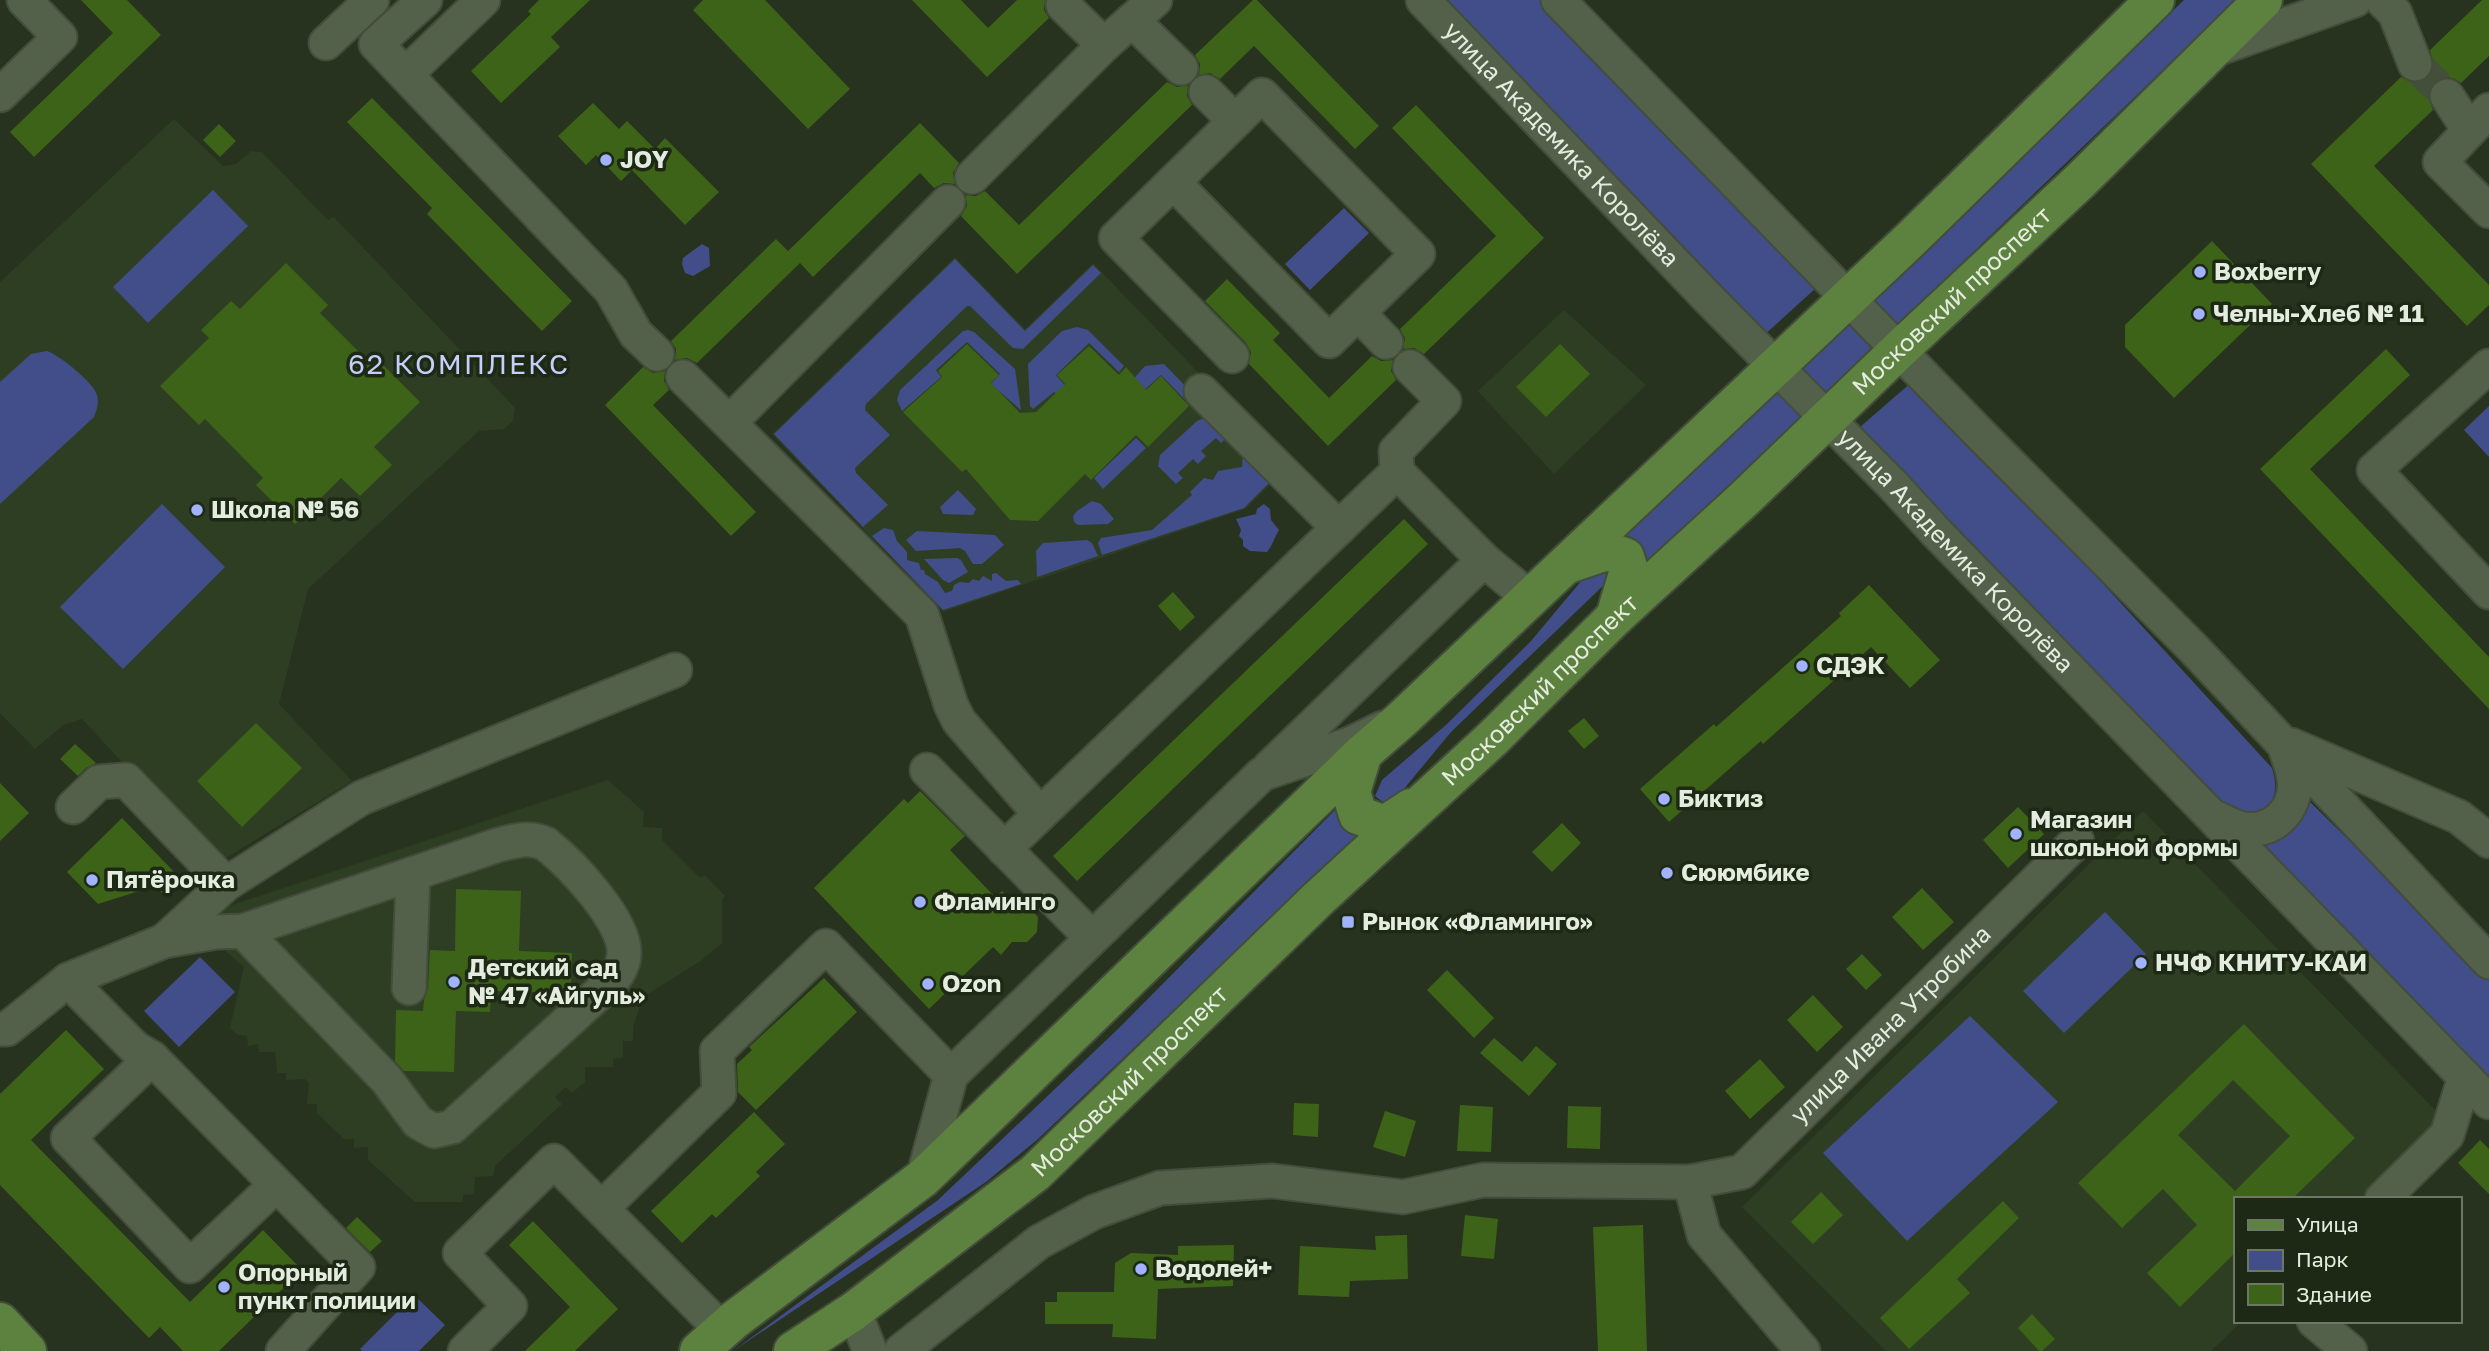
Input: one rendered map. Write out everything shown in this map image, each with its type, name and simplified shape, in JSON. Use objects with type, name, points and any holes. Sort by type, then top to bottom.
[{"type":"main road","points":[[711,1341],[923,1178],[1363,753],[1912,238],[2155,0]]},
{"type":"main road","name":"Московский проспект","points":[[793,1351],[854,1311],[1035,1173],[1615,617],[1744,499],[2080,181],[2263,0]]},
{"type":"main road","points":[[1565,565],[1607,551],[1625,557],[1629,570],[1615,617]]},
{"type":"main road","points":[[1363,753],[1352,792],[1358,815],[1385,825],[1434,793]]},
{"type":"main road","points":[[0,1322],[27,1351]]},
{"type":"street","points":[[0,95],[60,37],[24,0]]},
{"type":"street","points":[[326,43],[372,0]]},
{"type":"street","points":[[425,0],[376,44],[611,290],[636,334],[657,354]]},
{"type":"street","points":[[406,74],[483,0]]},
{"type":"street","name":"улица Академика Королёва","points":[[1423,0],[1706,296],[2489,1102]]},
{"type":"street","points":[[1558,0],[1847,298],[2193,648],[2489,962]]},
{"type":"street","points":[[2209,52],[2356,0]]},
{"type":"street","points":[[2382,0],[2395,13],[2415,64]]},
{"type":"street","points":[[1063,5],[1104,45]]},
{"type":"street","points":[[972,177],[1104,45],[1143,10],[1181,68]]},
{"type":"street","points":[[1206,92],[1235,121]]},
{"type":"street","points":[[1173,183],[1329,341],[1418,254],[1262,95],[1116,238],[1233,356]]},
{"type":"street","points":[[2447,96],[2479,120],[2440,162],[2489,211]]},
{"type":"street","points":[[730,422],[948,202]]},
{"type":"street","points":[[1358,313],[1386,342]]},
{"type":"street","points":[[2489,366],[2374,470],[2489,592]]},
{"type":"street","points":[[1410,367],[1444,401],[1396,451],[1397,472],[1484,560],[1530,598]]},
{"type":"street","points":[[683,377],[922,615],[958,721],[1040,814]]},
{"type":"street","points":[[1200,391],[1339,528]]},
{"type":"street","points":[[1004,849],[1397,472]]},
{"type":"street","points":[[923,1178],[951,1075],[1484,560]]},
{"type":"street","points":[[164,941],[226,884],[361,798],[676,670]]},
{"type":"street","points":[[1262,774],[1350,744],[1401,720]]},
{"type":"street","points":[[2212,816],[2240,828],[2262,829],[2281,819],[2292,803],[2295,787],[2294,775],[2281,743]]},
{"type":"street","points":[[2281,743],[2459,817],[2489,841]]},
{"type":"street","points":[[927,770],[1092,938]]},
{"type":"street","points":[[73,807],[99,782],[126,780],[226,884]]},
{"type":"street","points":[[0,1029],[7,1029],[68,980],[164,941],[216,932],[243,931],[498,845],[520,840],[538,840],[554,850],[592,890],[624,943],[623,964],[609,984],[461,1119],[444,1130],[434,1131],[418,1122],[386,1079],[243,931]]},
{"type":"street","name":"улица Ивана Утробина","points":[[901,1351],[1039,1242],[1094,1212],[1160,1188],[1273,1181],[1403,1197],[1483,1180],[1690,1182],[1742,1172],[2077,841]]},
{"type":"street","points":[[409,988],[413,874]]},
{"type":"street","points":[[602,1208],[719,1093],[717,1051],[826,946],[951,1075]]},
{"type":"street","points":[[68,980],[135,1048],[152,1058],[358,1267],[283,1351]]},
{"type":"street","points":[[152,1058],[68,1138],[190,1266],[275,1185]]},
{"type":"street","points":[[2384,1197],[2447,1135],[2465,1077]]},
{"type":"street","points":[[465,1351],[510,1306],[460,1253],[554,1161],[688,1297],[711,1341]]},
{"type":"street","points":[[1690,1182],[1704,1235],[1803,1351]]},
{"type":"street","points":[[854,1311],[870,1351]]},
{"type":"street","points":[[2316,1323],[2350,1351]]},
{"type":"shaded area","name":"Школа № 56","points":[[174,119],[223,166],[236,164],[251,151],[262,152],[328,220],[334,217],[515,408],[513,421],[504,429],[479,431],[308,589],[279,704],[352,781],[224,859],[211,858],[82,719],[63,725],[35,749],[0,713],[0,282]]},
{"type":"shaded area","points":[[955,257],[1025,329],[1093,263],[1289,467],[1245,509],[943,612],[772,434]]},
{"type":"shaded area","points":[[1564,310],[1646,385],[1554,474],[1478,391]]},
{"type":"shaded area","name":"Детский сад № 47 «Айгуль»","points":[[608,780],[644,812],[643,827],[662,828],[662,840],[700,878],[705,875],[725,896],[722,900],[722,943],[702,960],[643,997],[633,1027],[633,1041],[623,1041],[623,1058],[613,1059],[613,1067],[585,1067],[585,1082],[572,1093],[566,1087],[555,1097],[562,1104],[495,1166],[493,1176],[475,1177],[474,1194],[463,1195],[463,1202],[415,1202],[368,1160],[368,1147],[354,1148],[354,1139],[344,1139],[317,1113],[317,1104],[307,1104],[309,1083],[305,1079],[286,1080],[286,1073],[277,1073],[275,1052],[259,1052],[258,1044],[248,1046],[247,1036],[238,1035],[230,1028],[244,967],[215,942],[217,910]]},
{"type":"shaded area","name":"НЧФ КНИТУ-КАИ","points":[[2143,811],[2441,1116],[2371,1197],[2234,1197],[2234,1323],[2240,1323],[2211,1351],[1886,1351],[1742,1207]]},
{"type":"green space","points":[[1440,0],[1540,0],[1817,287],[1762,337]]},
{"type":"green space","points":[[2184,0],[2236,0],[1895,327],[1871,301]]},
{"type":"green space","points":[[213,190],[248,226],[148,323],[113,287]]},
{"type":"green space","points":[[1344,208],[1369,233],[1310,290],[1285,264]]},
{"type":"green space","points":[[702,244],[709,248],[710,266],[693,276],[685,273],[683,258]]},
{"type":"green space","points":[[955,259],[1025,331],[1093,265],[1101,273],[1023,349],[1013,348],[967,306],[866,404],[865,410],[890,435],[855,468],[856,473],[888,505],[863,527],[774,434]]},
{"type":"green space","points":[[1852,318],[1878,346],[1823,397],[1797,369]]},
{"type":"green space","points":[[1077,327],[1088,330],[1124,366],[1119,372],[1089,343],[1056,375],[1068,389],[1060,396],[1054,392],[1033,409],[1030,406],[1028,364],[1062,331]]},
{"type":"green space","points":[[963,331],[974,332],[1015,369],[1021,410],[999,391],[994,394],[988,387],[1000,374],[967,342],[936,370],[941,377],[902,411],[897,400],[900,390]]},
{"type":"green space","points":[[47,351],[67,363],[89,383],[97,395],[96,411],[94,417],[0,504],[0,382],[31,354]]},
{"type":"green space","points":[[1164,364],[1190,391],[1190,405],[1161,375],[1140,394],[1129,384],[1145,366]]},
{"type":"green space","points":[[1913,381],[1966,434],[2272,768],[2274,795],[2268,806],[2257,816],[2226,811],[1852,434]]},
{"type":"green space","points":[[1777,387],[1806,415],[1641,571],[1614,542]]},
{"type":"green space","points":[[2489,406],[2489,457],[2464,430]]},
{"type":"green space","points":[[1204,418],[1216,419],[1231,433],[1221,443],[1216,438],[1201,451],[1206,456],[1198,464],[1193,459],[1178,473],[1183,478],[1176,484],[1158,466],[1160,455],[1197,421]]},
{"type":"green space","points":[[1136,438],[1146,448],[1103,489],[1094,478]]},
{"type":"green space","points":[[1244,441],[1276,476],[1244,508],[1102,555],[1098,543],[1101,538],[1152,530],[1192,495],[1190,492],[1204,478],[1213,480],[1218,471],[1242,467]]},
{"type":"green space","points":[[958,490],[976,509],[973,515],[943,514],[940,507]]},
{"type":"green space","points":[[1092,501],[1101,504],[1114,519],[1108,524],[1078,525],[1074,522],[1073,516],[1077,511]]},
{"type":"green space","points":[[162,504],[225,567],[123,669],[60,607]]},
{"type":"green space","points":[[1264,504],[1270,509],[1271,520],[1279,530],[1267,552],[1250,551],[1243,546],[1236,519],[1256,514],[1257,509]]},
{"type":"green space","points":[[884,528],[893,530],[897,541],[907,552],[907,560],[919,563],[921,570],[938,582],[945,593],[952,591],[954,585],[960,582],[969,583],[973,579],[979,581],[983,576],[992,581],[992,574],[996,573],[1006,581],[1018,580],[1021,584],[943,610],[872,536]]},
{"type":"green space","points":[[917,531],[995,535],[1004,545],[982,564],[973,564],[960,548],[916,551],[906,540]]},
{"type":"green space","points":[[1087,540],[1092,543],[1098,556],[1037,577],[1036,551],[1043,543]]},
{"type":"green space","points":[[957,558],[968,572],[949,583],[924,559]]},
{"type":"green space","points":[[1600,565],[1610,573],[1608,581],[1451,732],[1394,801],[1387,805],[1375,796],[1382,780],[1447,724],[1531,641],[1592,568]]},
{"type":"green space","points":[[2305,797],[2489,978],[2489,1080],[2255,842]]},
{"type":"green space","points":[[1336,809],[1340,822],[1357,836],[1038,1139],[986,1182],[733,1351],[938,1200],[1119,1028]]},
{"type":"green space","points":[[2105,912],[2146,954],[2064,1033],[2023,991]]},
{"type":"green space","points":[[200,957],[235,992],[179,1047],[144,1011]]},
{"type":"green space","points":[[1970,1016],[2058,1102],[1907,1241],[1823,1153]]},
{"type":"green space","points":[[414,1295],[445,1325],[419,1351],[362,1351],[360,1349]]},
{"type":"building","points":[[81,0],[127,0],[161,35],[34,157],[10,132],[113,33]]},
{"type":"building","points":[[539,0],[590,0],[551,37],[560,47],[501,103],[471,71],[531,14],[528,11]]},
{"type":"building","points":[[703,0],[765,0],[850,89],[808,129],[693,10]]},
{"type":"building","points":[[912,0],[961,0],[988,28],[1017,0],[1045,0],[1044,10],[1049,18],[987,77]]},
{"type":"building","points":[[1253,0],[1257,0],[1379,126],[1355,149],[1254,46],[1220,79],[1210,73],[1199,75],[1200,64],[1195,55]]},
{"type":"building","points":[[2482,0],[2489,0],[2489,56],[2461,83],[2447,77],[2436,80],[2428,96],[2433,110],[2374,166],[2489,285],[2489,305],[2467,326],[2311,164],[2401,77],[2413,83],[2421,82],[2430,76],[2434,66],[2430,50]]},
{"type":"building","points":[[1167,82],[1177,87],[1188,85],[1187,96],[1192,105],[1017,274],[961,216],[967,206],[965,195],[976,196],[985,191],[1019,225]]},
{"type":"building","points":[[372,98],[572,301],[542,331],[427,214],[432,208],[347,122]]},
{"type":"building","points":[[593,103],[619,129],[627,121],[655,149],[665,138],[719,192],[685,225],[632,170],[621,181],[596,155],[586,165],[558,136]]},
{"type":"building","points":[[1416,105],[1544,238],[1424,354],[1414,348],[1403,349],[1405,338],[1400,329],[1496,236],[1392,128]]},
{"type":"building","points":[[920,123],[959,163],[953,173],[955,184],[944,183],[934,188],[920,173],[813,277],[800,263],[697,363],[687,358],[675,360],[676,349],[671,341],[776,239],[788,251]]},
{"type":"building","points":[[219,124],[236,141],[220,157],[203,140]]},
{"type":"building","name":"Челны-Хлеб № 11","points":[[2212,241],[2272,304],[2174,398],[2125,347],[2125,325]]},
{"type":"building","points":[[286,263],[328,305],[320,313],[374,367],[379,361],[420,402],[374,447],[392,465],[360,496],[341,478],[295,524],[256,485],[263,478],[205,419],[199,425],[160,386],[209,338],[201,330],[231,301],[240,309]]},
{"type":"building","points":[[1227,279],[1280,333],[1273,340],[1329,398],[1372,356],[1381,361],[1393,360],[1391,371],[1396,380],[1328,446],[1249,364],[1251,352],[1246,343],[1205,301]]},
{"type":"building","points":[[967,344],[999,375],[991,383],[1020,413],[1036,412],[1065,384],[1057,375],[1089,346],[1119,375],[1126,367],[1146,390],[1161,376],[1189,406],[1148,447],[1136,435],[1091,480],[1085,474],[1038,521],[1010,520],[966,469],[962,472],[903,412],[942,377],[938,371]]},
{"type":"building","points":[[1560,344],[1590,374],[1546,417],[1516,387]]},
{"type":"building","points":[[2386,349],[2410,375],[2310,469],[2489,657],[2489,709],[2260,469]]},
{"type":"building","points":[[643,367],[653,373],[665,371],[664,381],[669,390],[653,405],[756,512],[731,536],[605,405]]},
{"type":"building","points":[[1404,519],[1428,544],[1077,881],[1053,856]]},
{"type":"building","points":[[1869,585],[1940,660],[1910,688],[1871,647],[1763,744],[1761,741],[1669,822],[1640,789],[1714,724],[1716,727],[1841,616],[1839,613]]},
{"type":"building","points":[[1173,592],[1195,617],[1180,631],[1158,606]]},
{"type":"building","points":[[1584,718],[1599,736],[1584,749],[1568,731]]},
{"type":"building","points":[[256,723],[302,768],[242,827],[197,781]]},
{"type":"building","points":[[75,744],[96,763],[78,776],[60,759]]},
{"type":"building","points":[[0,783],[29,813],[0,841]]},
{"type":"building","name":"Фламинго","points":[[920,791],[965,836],[950,850],[995,897],[1002,891],[1018,908],[1030,908],[1038,917],[1037,932],[1027,942],[1012,942],[1001,955],[993,947],[929,1009],[814,888],[904,799],[908,803]]},
{"type":"building","points":[[2018,807],[2044,834],[2008,868],[1983,840]]},
{"type":"building","points":[[122,818],[181,879],[164,895],[155,886],[98,904],[67,872]]},
{"type":"building","points":[[1562,823],[1581,843],[1552,872],[1532,852]]},
{"type":"building","points":[[1922,888],[1954,922],[1923,950],[1892,917]]},
{"type":"building","points":[[456,889],[521,891],[519,951],[572,953],[571,993],[491,991],[490,1012],[456,1011],[454,1072],[404,1071],[395,1061],[396,1010],[423,1011],[428,989],[430,950],[455,951]]},
{"type":"building","points":[[1862,954],[1882,975],[1866,990],[1846,969]]},
{"type":"building","points":[[1447,970],[1494,1018],[1474,1038],[1427,990]]},
{"type":"building","points":[[824,978],[857,1012],[756,1110],[738,1092],[737,1064],[752,1050],[749,1047]]},
{"type":"building","points":[[1813,995],[1843,1027],[1817,1052],[1787,1020]]},
{"type":"building","points":[[2244,1024],[2355,1138],[2294,1197],[2234,1197],[2234,1254],[2180,1307],[2147,1273],[2197,1225],[2163,1189],[2122,1228],[2078,1183]],"holes":[[[2233,1080],[2290,1136],[2235,1191],[2178,1135]]]},
{"type":"building","points":[[66,1030],[104,1069],[31,1140],[190,1302],[263,1230],[302,1270],[219,1351],[183,1351],[160,1327],[149,1338],[0,1185],[0,1094]]},
{"type":"building","points":[[1494,1038],[1522,1062],[1536,1046],[1557,1064],[1529,1096],[1480,1053]]},
{"type":"building","points":[[1760,1059],[1785,1087],[1750,1119],[1725,1091]]},
{"type":"building","points":[[1294,1103],[1319,1104],[1318,1137],[1293,1135]]},
{"type":"building","points":[[1460,1105],[1493,1107],[1491,1152],[1457,1151]]},
{"type":"building","points":[[1568,1106],[1601,1107],[1600,1149],[1567,1148]]},
{"type":"building","points":[[1385,1111],[1416,1121],[1405,1157],[1373,1147]]},
{"type":"building","points":[[754,1112],[785,1144],[756,1172],[760,1176],[716,1218],[712,1214],[682,1243],[651,1211]]},
{"type":"building","points":[[2480,1140],[2489,1149],[2489,1194],[2458,1163]]},
{"type":"building","points":[[1821,1192],[1843,1215],[1813,1244],[1791,1222]]},
{"type":"building","points":[[2003,1201],[2019,1218],[1957,1279],[1970,1293],[1909,1349],[1880,1318]]},
{"type":"building","points":[[1465,1215],[1498,1219],[1494,1259],[1461,1256]]},
{"type":"building","points":[[357,1217],[382,1241],[370,1252],[346,1228]]},
{"type":"building","points":[[533,1221],[618,1309],[575,1351],[525,1351],[570,1307],[509,1245]]},
{"type":"building","points":[[1643,1225],[1647,1351],[1598,1351],[1593,1227]]},
{"type":"building","points":[[1407,1235],[1408,1279],[1350,1281],[1349,1297],[1298,1295],[1300,1246],[1376,1250],[1375,1236]]},
{"type":"building","points":[[1234,1245],[1233,1286],[1158,1289],[1156,1339],[1112,1337],[1113,1324],[1045,1324],[1045,1302],[1057,1302],[1057,1292],[1114,1292],[1115,1263],[1131,1253],[1178,1255],[1178,1246]]},
{"type":"building","points":[[2032,1314],[2055,1339],[2042,1351],[2018,1328]]},
{"type":"tunnel","points":[[2415,64],[2447,96]]},
{"type":"place","name":"JOY","points":[[606,160]]},
{"type":"place","name":"Boxberry","points":[[2200,272]]},
{"type":"place","name":"Челны-Хлеб № 11","points":[[2199,314]]},
{"type":"place","name":"Школа № 56","points":[[197,510]]},
{"type":"place","name":"СДЭК","points":[[1802,666]]},
{"type":"place","name":"Биктиз","points":[[1664,799]]},
{"type":"place","name":"Магазин школьной формы","points":[[2016,834]]},
{"type":"place","name":"Сююмбике","points":[[1667,873]]},
{"type":"place","name":"Пятёрочка","points":[[92,880]]},
{"type":"place","name":"Фламинго","points":[[920,902]]},
{"type":"place","name":"Рынок «Фламинго»","points":[[1348,922]]},
{"type":"place","name":"НЧФ КНИТУ-КАИ","points":[[2141,963]]},
{"type":"place","name":"Детский сад № 47 «Айгуль»","points":[[454,982]]},
{"type":"place","name":"Ozon","points":[[928,984]]},
{"type":"place","name":"Водолей+","points":[[1141,1269]]},
{"type":"place","name":"Опорный пункт полиции","points":[[224,1287]]},
{"type":"district","name":"62 КОМПЛЕКС","points":[[459,364]]}]
